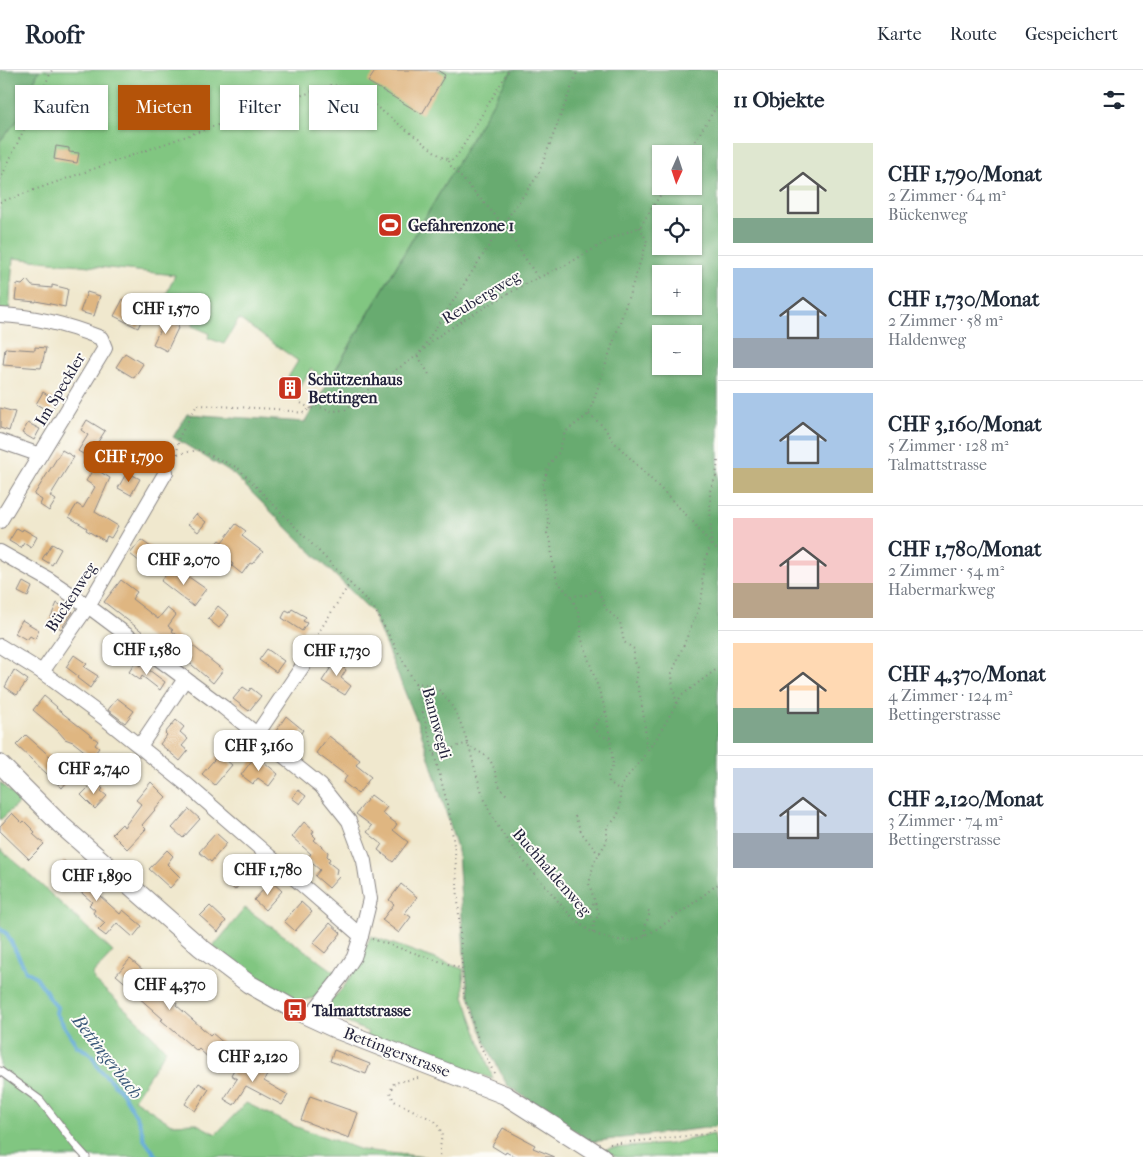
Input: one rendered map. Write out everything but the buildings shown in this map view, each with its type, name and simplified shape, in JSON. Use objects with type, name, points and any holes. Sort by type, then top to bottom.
[{"type":"street","name":"Im Speckler","points":[[0,315],[21,315],[73,327],[101,338],[105,348],[0,522]]},
{"type":"street","points":[[0,441],[40,455]]},
{"type":"street","name":"Bückenweg","points":[[42,672],[88,606],[166,472]]},
{"type":"street","points":[[0,552],[48,579],[88,606],[257,734],[321,786],[349,821],[364,861],[370,899],[354,957],[342,977],[309,1017]]},
{"type":"street","points":[[0,646],[42,672],[140,746],[186,783],[361,936]]},
{"type":"street","points":[[257,734],[307,654]]},
{"type":"street","points":[[140,746],[185,679]]},
{"type":"street","name":"Bettingerstrasse","points":[[0,764],[60,824],[200,947],[249,984],[309,1017],[340,1031],[505,1095],[597,1154]]},
{"type":"lane","points":[[0,1071],[40,1100],[86,1157]]},
{"type":"path","points":[[0,180],[52,70]]},
{"type":"path","points":[[449,161],[457,156],[509,70]]},
{"type":"path","points":[[430,376],[418,355],[503,224],[538,175],[578,70]]},
{"type":"path","points":[[0,202],[331,85],[344,87],[360,94],[449,161],[451,166],[503,224],[538,278]]},
{"type":"path","points":[[692,145],[718,104]]},
{"type":"path","points":[[620,790],[609,782],[608,775],[613,765],[606,711],[581,637],[582,626],[579,614],[556,575],[552,558],[552,543],[547,533],[548,524],[543,484],[549,465],[559,452],[565,432],[588,414],[647,242],[640,227],[660,195]]},
{"type":"path","name":"Reubergweg","points":[[177,454],[179,436],[197,405],[276,409],[302,413],[316,406],[332,411],[345,410],[371,387],[418,355],[437,337],[462,320],[614,237],[640,227]]},
{"type":"path","points":[[302,395],[299,402],[311,409]]},
{"type":"path","points":[[588,414],[604,427],[613,441],[718,550]]},
{"type":"path","name":"Bannwegli","points":[[177,454],[199,450],[238,468],[374,608],[415,683],[449,810],[456,852],[464,996],[480,1045],[505,1095]]},
{"type":"path","points":[[166,472],[177,454]]},
{"type":"path","points":[[677,703],[673,689],[672,673],[682,653],[699,608],[703,590],[702,578],[711,544],[710,491],[716,476],[718,461]]},
{"type":"path","points":[[307,654],[350,583]]},
{"type":"path","points":[[570,596],[587,595],[598,590],[606,609],[620,622],[624,642],[634,649],[634,660],[638,668],[636,682],[639,687],[640,701],[643,707],[648,744],[646,752]]},
{"type":"path","points":[[593,932],[594,922],[598,914],[589,884],[594,862],[607,841],[607,827],[618,816],[620,790],[627,777],[656,739],[681,696],[718,668]]},
{"type":"path","name":"Buchhaldenweg","points":[[415,683],[435,687],[446,696],[467,744],[484,799],[502,833],[524,862],[573,918],[593,932],[605,937],[633,940],[668,921],[718,884]]},
{"type":"path","points":[[606,711],[594,727],[602,736],[610,738]]},
{"type":"path","points":[[434,754],[440,754],[457,745],[467,744],[473,750],[480,752],[488,758],[495,770],[501,788],[509,798]]},
{"type":"path","points":[[575,816],[581,832],[596,851],[600,853]]},
{"type":"path","points":[[594,922],[589,911],[595,900]]},
{"type":"path","points":[[645,935],[645,927],[650,912],[646,909]]},
{"type":"path","points":[[361,936],[463,969]]},
{"type":"path","points":[[422,1077],[394,1083],[390,1092],[394,1101],[435,1121],[442,1133],[439,1157]]},
{"type":"path","points":[[597,1154],[598,1146],[706,1134],[718,1128]]},
{"type":"green space","points":[[0,70],[39,70],[33,85],[15,85],[15,123],[0,141]]},
{"type":"green space","points":[[39,70],[512,70],[328,382],[311,369],[300,387],[287,379],[298,361],[239,319],[224,344],[208,338],[209,333],[192,326],[198,312],[166,295],[175,275],[13,258],[9,310],[0,310],[0,141],[15,123],[15,130],[108,130],[108,85],[33,85]]},
{"type":"green space","points":[[512,70],[718,70],[718,1125],[590,1142],[507,1085],[486,1044],[469,995],[465,969],[458,851],[420,729],[372,612],[233,474],[173,437],[187,414],[305,422]]},
{"type":"green space","points":[[0,782],[20,802],[0,820]]},
{"type":"green space","points":[[0,849],[113,952],[93,974],[94,980],[166,1050],[134,1099],[171,1124],[195,1123],[216,1134],[246,1103],[294,1126],[362,1150],[426,1157],[0,1157]]},
{"type":"green space","points":[[245,908],[335,972],[314,998],[300,1001],[297,1004],[213,947]]},
{"type":"green space","points":[[371,936],[463,969],[464,996],[493,1079],[366,1036],[368,1032],[323,1012],[349,979]]},
{"type":"green space","points":[[714,1134],[718,1157],[617,1157],[603,1150],[670,1144]]},
{"type":"waterway","name":"Bettingerbach","points":[[0,929],[7,934],[26,971],[36,977],[48,997],[57,1007],[56,1013],[77,1046],[92,1056],[99,1069],[122,1092],[139,1121],[144,1139],[157,1157]]},
{"type":"place","name":"Gefahrenzone 1","points":[[390,225]]},
{"type":"place","name":"Schützenhaus Bettingen","points":[[290,388]]},
{"type":"place","name":"Talmattstrasse","points":[[295,1010]]}]
